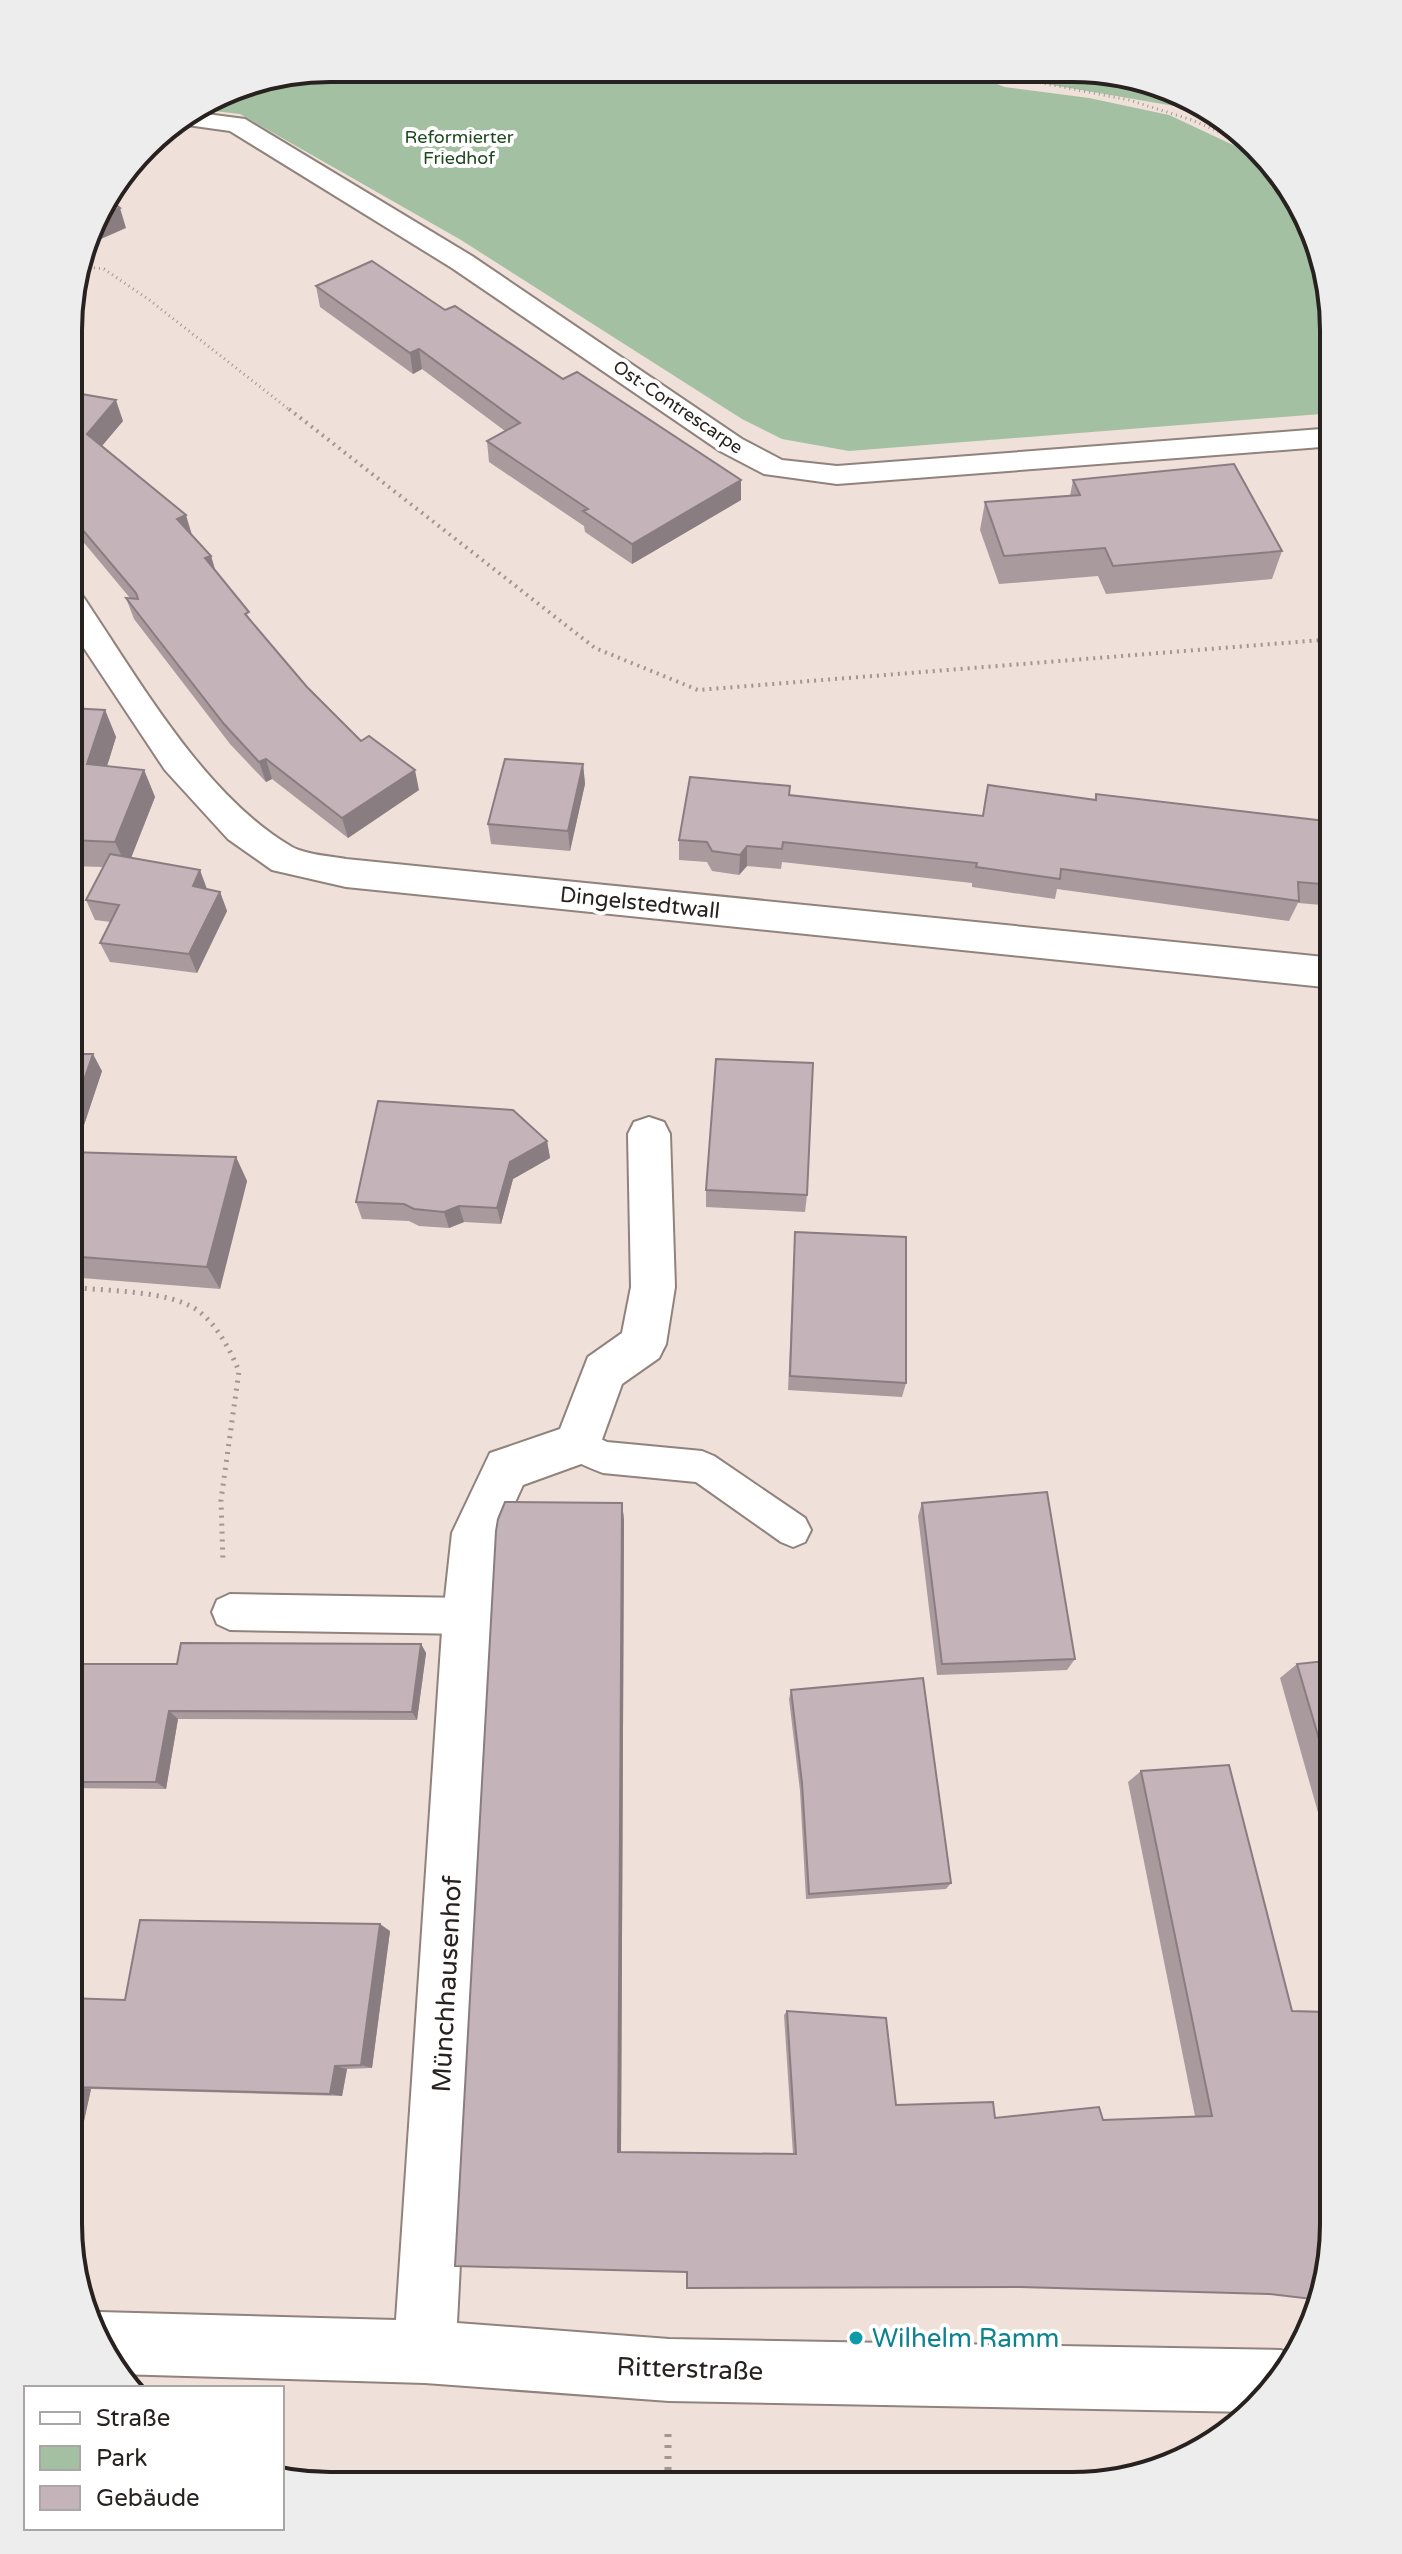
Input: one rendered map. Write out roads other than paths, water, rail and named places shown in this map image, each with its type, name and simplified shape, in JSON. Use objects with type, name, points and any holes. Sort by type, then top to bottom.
[{"type":"street","name":"Ost-Contrescarpe","points":[[198,120],[236,124],[462,262],[731,445],[775,468],[837,475],[1320,438]]},
{"type":"street","name":"Dingelstedtwall","points":[[82,620],[177,761],[241,830],[285,860],[346,873],[1320,972]]},
{"type":"street","points":[[578,1444],[604,1371],[643,1344],[653,1287],[649,1134]]},
{"type":"street","name":"Münchhausenhof","points":[[425,2352],[468,1616],[476,1533],[507,1469],[578,1444]]},
{"type":"street","name":"Ritterstraße","points":[[113,2343],[425,2352],[669,2370],[1264,2381]]},
{"type":"lane","points":[[578,1444],[603,1457],[702,1467],[793,1530]]},
{"type":"lane","points":[[230,1612],[468,1616]]},
{"type":"place","name":"Wilhelm Ramm","points":[[856,2338]]},
{"type":"park label","name":"Reformierter Friedhof","points":[[459,147]]}]
